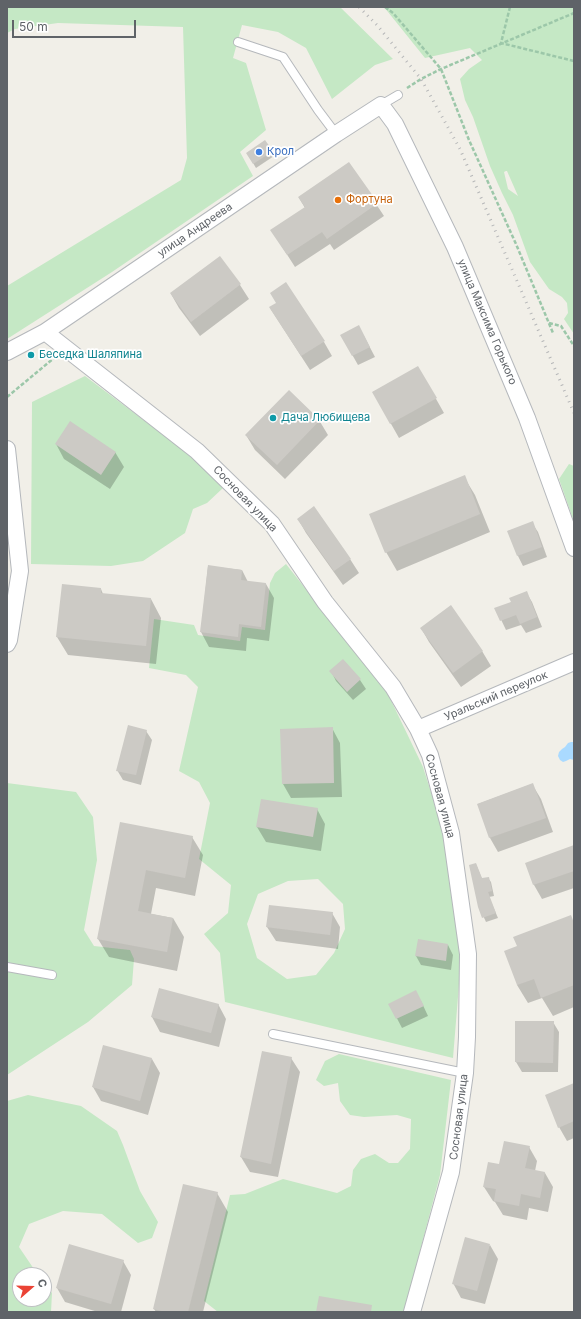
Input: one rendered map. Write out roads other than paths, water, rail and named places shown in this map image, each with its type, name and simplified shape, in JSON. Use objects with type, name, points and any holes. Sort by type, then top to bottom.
[{"type":"street","name":"улица Андреева","points":[[7,352],[45,332],[381,105]]},
{"type":"street","name":"улица Максима Горького","points":[[381,105],[395,124],[455,247],[527,418],[574,548]]},
{"type":"street","name":"Сосновая улица","points":[[45,332],[197,451],[272,524],[325,602],[393,687],[418,729],[430,755],[451,833],[467,947],[468,962],[465,1074],[452,1172],[412,1312]]},
{"type":"street","points":[[7,449],[20,571],[9,640],[7,644]]},
{"type":"street","name":"Уральский переулок","points":[[418,729],[574,662]]},
{"type":"lane","points":[[238,42],[283,57],[318,110],[336,134]]},
{"type":"lane","points":[[381,105],[398,95]]},
{"type":"lane","points":[[7,966],[52,975]]},
{"type":"lane","points":[[273,1034],[465,1074]]},
{"type":"water","points":[[571,742],[574,742],[574,760],[570,759],[563,762],[558,756],[559,752]]},
{"type":"railway","points":[[359,7],[377,25],[421,79],[460,149],[574,413]]},
{"type":"place","name":"Крол","points":[[259,152]]},
{"type":"place","name":"Фортуна","points":[[338,200]]},
{"type":"place","name":"Беседка Шаляпина","points":[[31,355]]},
{"type":"place","name":"Дача Любищева","points":[[273,418]]}]
